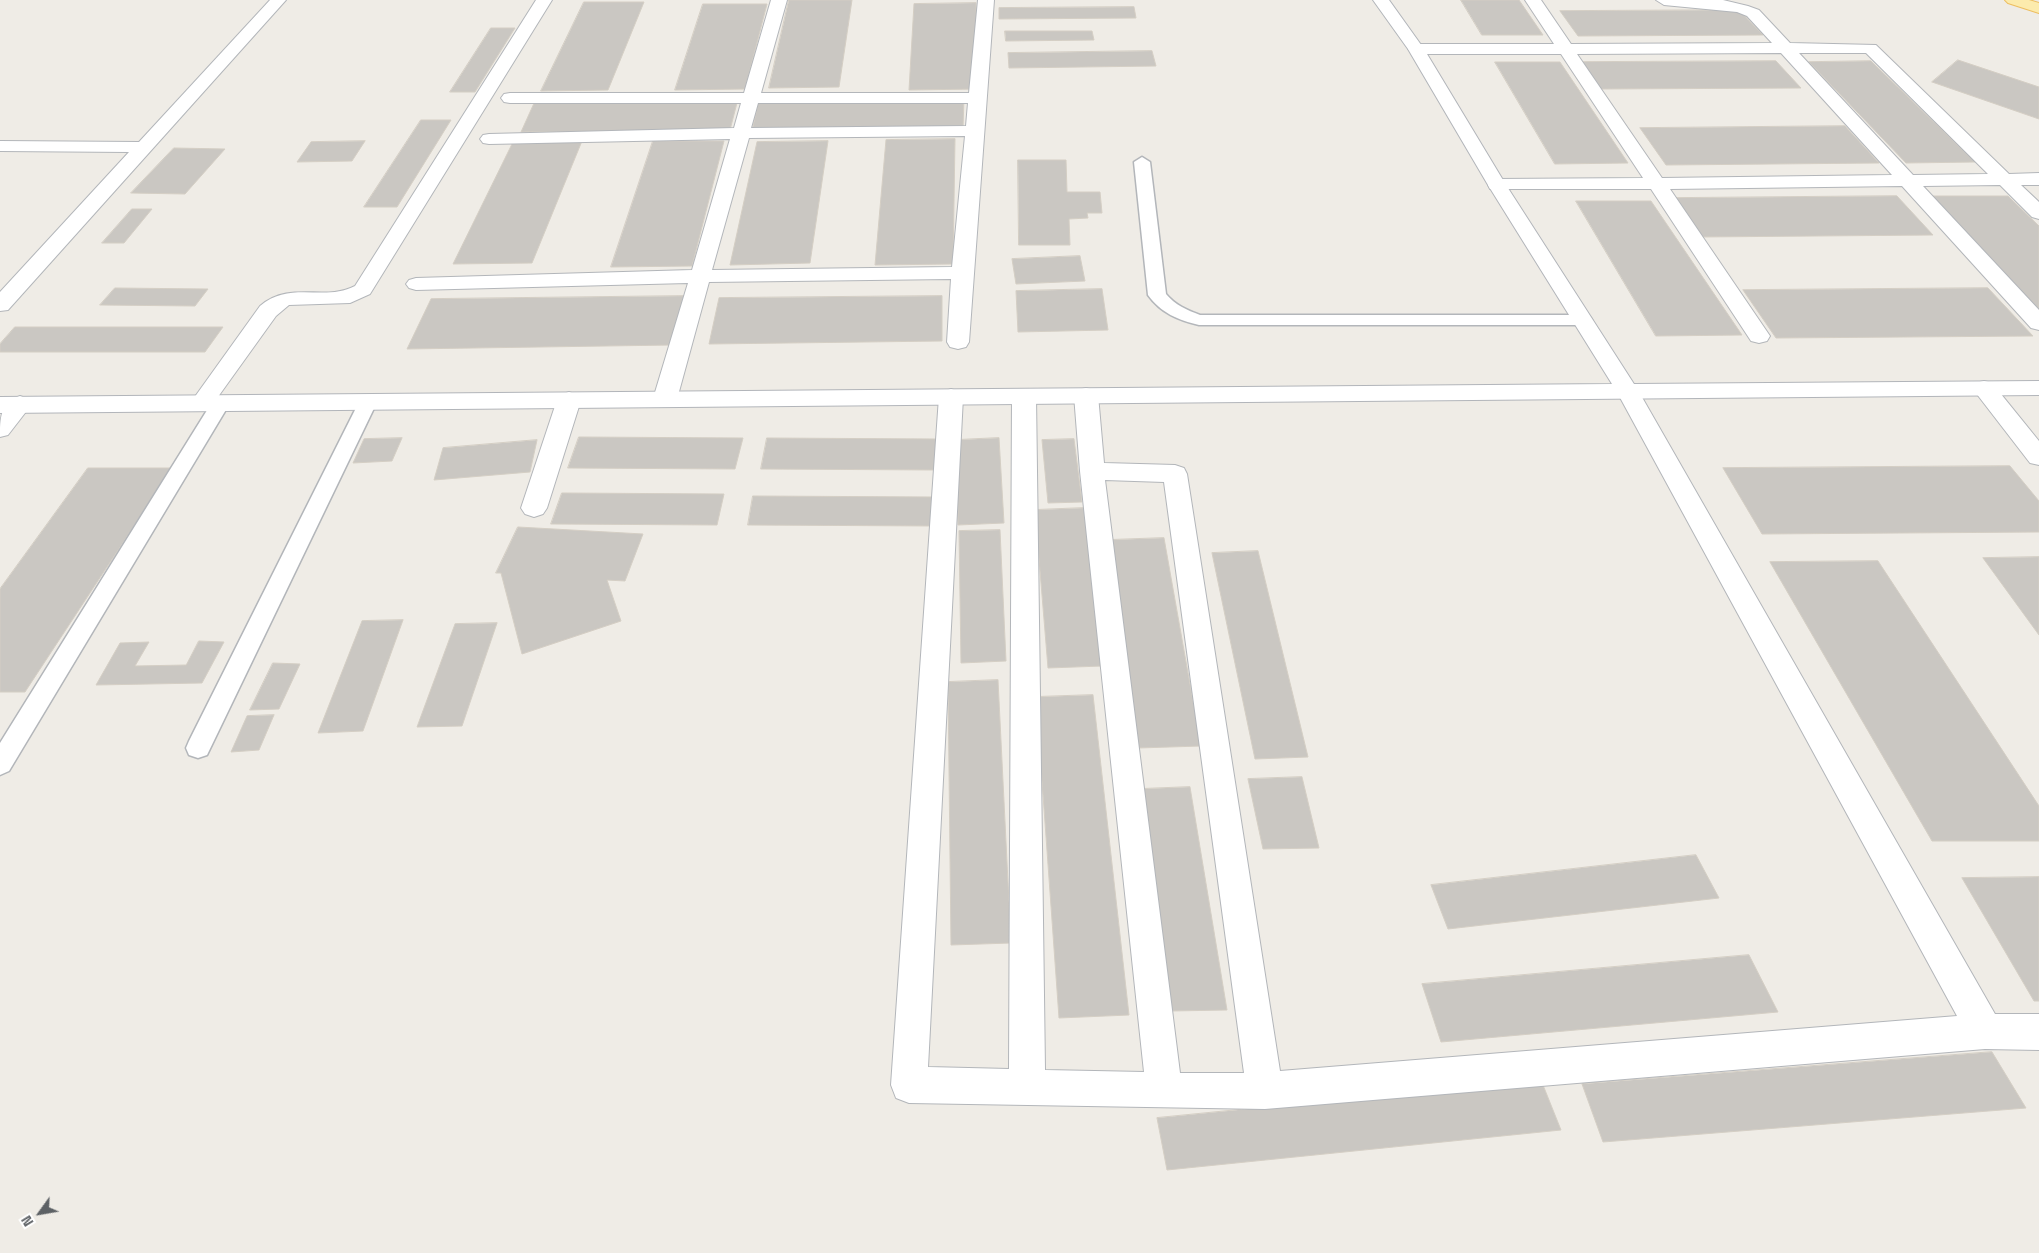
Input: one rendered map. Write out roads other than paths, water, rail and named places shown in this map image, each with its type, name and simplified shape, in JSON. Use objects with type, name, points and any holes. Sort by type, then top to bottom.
[{"type":"main road","points":[[2013,0],[2039,8]]},
{"type":"street","points":[[0,305],[278,0]]},
{"type":"street","points":[[212,403],[268,311],[278,302],[287,299],[350,297],[364,290],[544,0]]},
{"type":"street","points":[[665,399],[780,0]]},
{"type":"street","points":[[958,342],[976,98],[986,0]]},
{"type":"street","points":[[1381,0],[1416,50],[1497,184],[1628,392],[1985,1031]]},
{"type":"street","points":[[1534,0],[1759,336]]},
{"type":"street","points":[[1664,0],[1736,5],[1753,13],[1905,180],[2039,323]]},
{"type":"street","points":[[1416,50],[1870,48],[2039,213]]},
{"type":"street","points":[[510,98],[976,98]]},
{"type":"street","points":[[489,139],[741,132],[974,131]]},
{"type":"street","points":[[0,146],[144,147]]},
{"type":"street","points":[[1497,184],[1905,180],[2008,181],[2039,179]]},
{"type":"street","points":[[416,284],[701,276],[962,273]]},
{"type":"street","points":[[1984,388],[2039,458]]},
{"type":"street","points":[[0,429],[10,404],[2039,388]]},
{"type":"street","points":[[1086,395],[1092,471],[1164,1091]]},
{"type":"street","points":[[1024,396],[1027,1088]]},
{"type":"street","points":[[951,397],[909,1086],[1265,1091],[1985,1031],[2039,1032]]},
{"type":"street","points":[[534,508],[569,400]]},
{"type":"street","points":[[1092,471],[1175,474],[1265,1091]]},
{"type":"lane","points":[[1142,162],[1157,295],[1165,306],[1175,312],[1200,320],[1583,320]]},
{"type":"lane","points":[[198,748],[368,402]]},
{"type":"lane","points":[[0,764],[212,403]]}]
